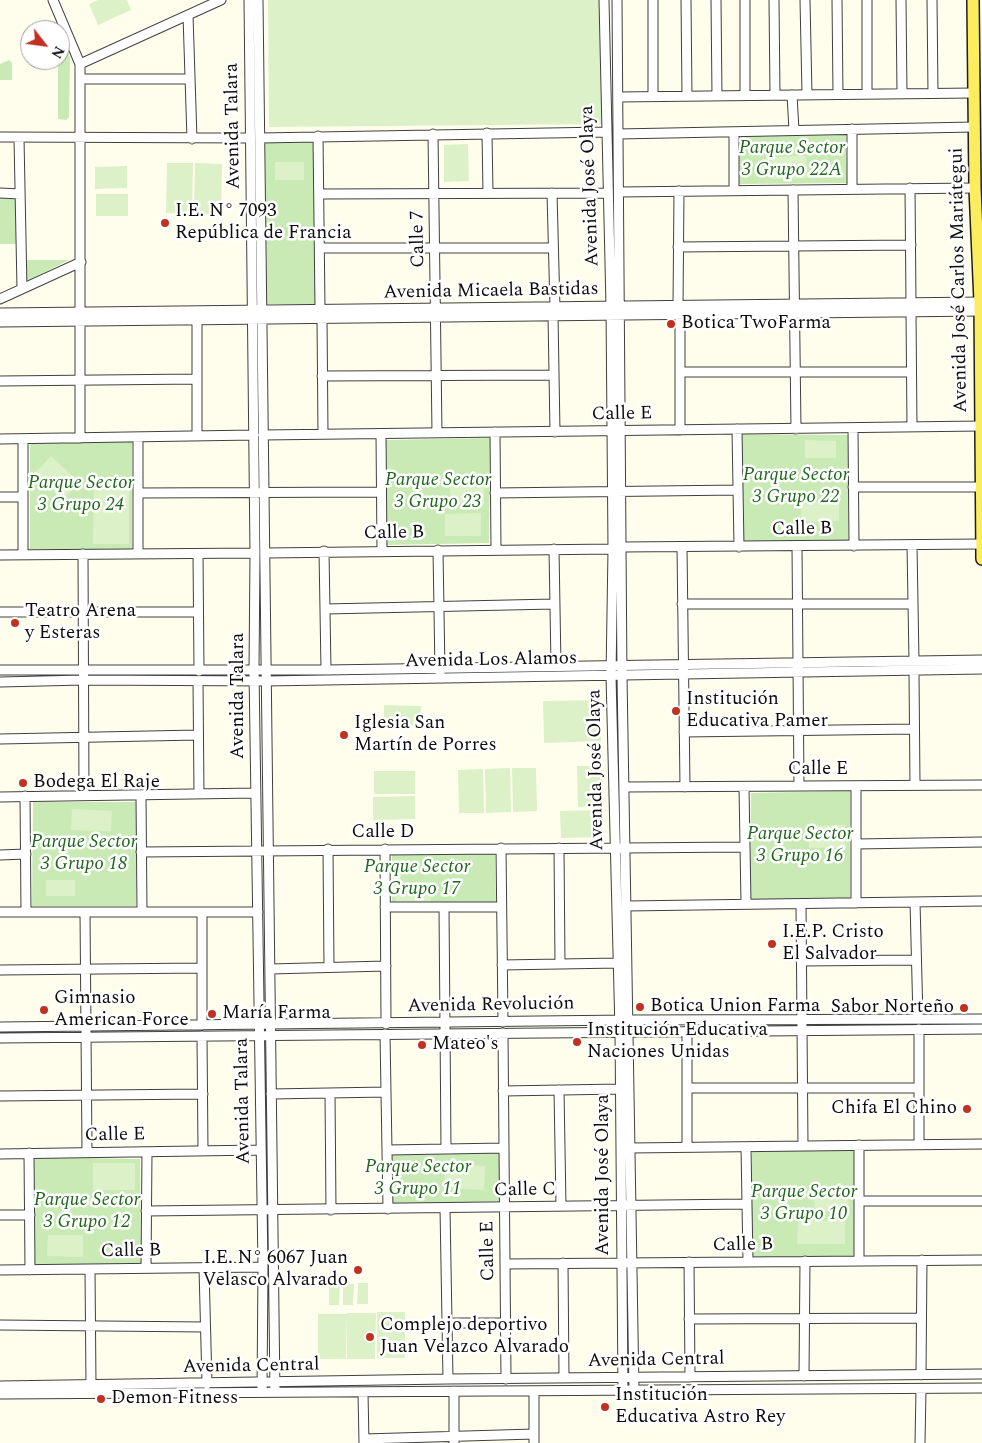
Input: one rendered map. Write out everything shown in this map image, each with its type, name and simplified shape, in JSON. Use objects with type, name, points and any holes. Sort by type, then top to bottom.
[{"type":"main road","name":"Avenida José Carlos Mariátegui","points":[[973,0],[975,188],[981,306],[982,559]]},
{"type":"street","points":[[53,0],[80,64],[81,79],[80,438]]},
{"type":"street","points":[[80,64],[221,0]]},
{"type":"street","name":"Avenida Talara","points":[[249,0],[250,138],[258,314]]},
{"type":"street","name":"Avenida Talara","points":[[258,0],[260,138],[258,314],[259,492],[260,553],[267,670],[275,1388]]},
{"type":"street","name":"Avenida José Olaya","points":[[604,0],[608,193],[622,431],[617,491],[617,548],[622,664],[626,848],[624,1031],[630,1148],[634,1390]]},
{"type":"street","name":"Avenida José Olaya","points":[[616,0],[619,192],[612,431],[617,491]]},
{"type":"street","points":[[652,0],[653,96]]},
{"type":"street","points":[[686,0],[687,96]]},
{"type":"street","points":[[716,0],[717,96]]},
{"type":"street","points":[[745,0],[746,95]]},
{"type":"street","points":[[774,0],[775,95]]},
{"type":"street","points":[[805,0],[807,94]]},
{"type":"street","points":[[836,0],[838,94]]},
{"type":"street","points":[[867,0],[867,94]]},
{"type":"street","points":[[901,0],[902,93]]},
{"type":"street","points":[[932,0],[933,93]]},
{"type":"street","points":[[188,15],[192,139]]},
{"type":"street","points":[[605,50],[617,50]]},
{"type":"street","points":[[81,79],[190,79]]},
{"type":"street","points":[[618,97],[974,93]]},
{"type":"street","points":[[792,95],[794,130]]},
{"type":"street","points":[[618,134],[974,127]]},
{"type":"street","points":[[852,129],[852,189]]},
{"type":"street","points":[[260,138],[606,132]]},
{"type":"street","points":[[734,132],[734,190]]},
{"type":"street","points":[[487,133],[488,193]]},
{"type":"street","name":"Calle 7","points":[[433,134],[437,433]]},
{"type":"street","points":[[318,136],[322,434]]},
{"type":"street","points":[[0,137],[250,138]]},
{"type":"street","points":[[19,138],[22,289]]},
{"type":"street","points":[[910,188],[912,427]]},
{"type":"street","points":[[619,192],[975,188]]},
{"type":"street","points":[[793,190],[796,429]]},
{"type":"street","points":[[679,191],[680,430]]},
{"type":"street","points":[[0,193],[20,194]]},
{"type":"street","points":[[552,193],[555,432]]},
{"type":"street","points":[[319,194],[608,193]]},
{"type":"street","points":[[678,247],[911,245]]},
{"type":"street","points":[[320,248],[553,248]]},
{"type":"street","points":[[0,299],[81,262]]},
{"type":"street","name":"Avenida Micaela Bastidas","points":[[0,322],[81,316],[981,306]]},
{"type":"street","name":"Avenida Micaela Bastidas","points":[[0,312],[81,316],[196,318],[258,314]]},
{"type":"street","points":[[196,318],[197,436]]},
{"type":"street","points":[[680,372],[911,372]]},
{"type":"street","points":[[322,376],[554,375]]},
{"type":"street","points":[[0,381],[197,379]]},
{"type":"street","name":"Calle E","points":[[0,439],[981,426]]},
{"type":"street","points":[[853,428],[854,546]]},
{"type":"street","points":[[737,429],[740,547]]},
{"type":"street","points":[[495,432],[496,549]]},
{"type":"street","points":[[381,434],[382,550]]},
{"type":"street","points":[[138,437],[138,554]]},
{"type":"street","points":[[23,439],[23,555]]},
{"type":"street","points":[[853,487],[982,487]]},
{"type":"street","points":[[495,493],[738,490]]},
{"type":"street","points":[[138,493],[381,492]]},
{"type":"street","points":[[0,497],[23,497]]},
{"type":"street","name":"Calle B","points":[[0,555],[982,544]]},
{"type":"street","points":[[912,545],[914,661]]},
{"type":"street","points":[[797,546],[800,786]]},
{"type":"street","points":[[682,547],[685,787]]},
{"type":"street","name":"Avenida José Olaya","points":[[617,548],[611,676],[618,963],[624,1020]]},
{"type":"street","points":[[554,549],[556,666]]},
{"type":"street","points":[[438,550],[440,673]]},
{"type":"street","points":[[324,551],[326,670]]},
{"type":"street","name":"Avenida Talara","points":[[260,553],[254,671],[263,1267],[262,1388]]},
{"type":"street","points":[[83,554],[84,796]]},
{"type":"street","points":[[198,554],[199,671]]},
{"type":"street","points":[[325,609],[554,604]]},
{"type":"street","points":[[682,604],[913,604]]},
{"type":"street","points":[[0,612],[198,612]]},
{"type":"street","name":"Avenida Los Alamos","points":[[0,682],[84,680],[266,681],[611,664],[982,660]]},
{"type":"street","name":"Avenida Los Alamos","points":[[0,670],[326,670],[622,676],[914,672],[982,669]]},
{"type":"street","points":[[914,672],[915,785]]},
{"type":"street","points":[[198,682],[199,794]]},
{"type":"street","points":[[684,732],[914,729]]},
{"type":"street","points":[[0,739],[198,735]]},
{"type":"street","name":"Calle E","points":[[624,787],[982,785]]},
{"type":"street","points":[[856,786],[856,903]]},
{"type":"street","points":[[744,787],[746,904]]},
{"type":"street","points":[[0,796],[256,794]]},
{"type":"street","points":[[141,795],[142,912]]},
{"type":"street","points":[[25,796],[26,912]]},
{"type":"street","points":[[856,844],[982,842]]},
{"type":"street","points":[[626,848],[745,847]]},
{"type":"street","points":[[500,848],[503,1022]]},
{"type":"street","points":[[559,848],[560,964]]},
{"type":"street","name":"Calle D","points":[[141,852],[626,848]]},
{"type":"street","points":[[328,849],[329,967]]},
{"type":"street","points":[[385,849],[386,1024]]},
{"type":"street","points":[[0,855],[26,854]]},
{"type":"street","points":[[626,906],[982,901]]},
{"type":"street","points":[[915,902],[918,1019]]},
{"type":"street","points":[[802,904],[803,1146]]},
{"type":"street","points":[[385,907],[501,907]]},
{"type":"street","points":[[444,907],[443,1034],[446,1149]]},
{"type":"street","points":[[0,912],[258,912]]},
{"type":"street","points":[[85,912],[87,1152]]},
{"type":"street","points":[[202,912],[202,1025]]},
{"type":"street","points":[[801,961],[916,960]]},
{"type":"street","points":[[502,964],[618,963]]},
{"type":"street","points":[[270,968],[386,966]]},
{"type":"street","points":[[0,970],[202,968]]},
{"type":"street","name":"Avenida Revolución","points":[[0,1027],[270,1026],[624,1020],[982,1019]]},
{"type":"street","name":"Avenida Revolución","points":[[0,1038],[982,1028]]},
{"type":"street","points":[[919,1029],[919,1144]]},
{"type":"street","name":"Avenida José Olaya","points":[[623,1390],[620,1089],[624,1031]]},
{"type":"street","points":[[687,1031],[687,1147]]},
{"type":"street","name":"Calle E","points":[[503,1033],[506,1379]]},
{"type":"street","points":[[385,1034],[388,1209]]},
{"type":"street","points":[[202,1036],[203,1151]]},
{"type":"street","points":[[687,1088],[919,1088]]},
{"type":"street","points":[[503,1091],[620,1089]]},
{"type":"street","points":[[559,1090],[561,1206]]},
{"type":"street","points":[[271,1094],[386,1092]]},
{"type":"street","points":[[330,1093],[331,1210]]},
{"type":"street","points":[[0,1096],[203,1094]]},
{"type":"street","points":[[630,1148],[982,1144]]},
{"type":"street","points":[[858,1261],[859,1145]]},
{"type":"street","points":[[746,1147],[748,1262]]},
{"type":"street","points":[[387,1150],[504,1148]]},
{"type":"street","name":"Calle E","points":[[0,1154],[260,1150]]},
{"type":"street","points":[[146,1152],[146,1268]]},
{"type":"street","points":[[29,1153],[30,1270]]},
{"type":"street","points":[[859,1201],[982,1201]]},
{"type":"street","name":"Calle C","points":[[273,1210],[747,1204]]},
{"type":"street","points":[[444,1208],[448,1379]]},
{"type":"street","points":[[146,1212],[273,1210]]},
{"type":"street","points":[[0,1215],[30,1215]]},
{"type":"street","points":[[921,1375],[922,1260]]},
{"type":"street","name":"Calle B","points":[[505,1264],[982,1260]]},
{"type":"street","points":[[804,1376],[806,1261]]},
{"type":"street","points":[[689,1262],[690,1377]]},
{"type":"street","points":[[563,1263],[564,1378]]},
{"type":"street","name":"Calle B","points":[[0,1270],[263,1267]]},
{"type":"street","points":[[204,1268],[207,1384]]},
{"type":"street","points":[[90,1269],[91,1386]]},
{"type":"street","points":[[690,1319],[921,1318]]},
{"type":"street","points":[[447,1323],[506,1322]]},
{"type":"street","points":[[0,1325],[205,1327]]},
{"type":"street","name":"Avenida Central","points":[[275,1388],[448,1379],[982,1374]]},
{"type":"street","name":"Avenida Central","points":[[0,1386],[207,1384],[262,1388]]},
{"type":"street","name":"Avenida Central","points":[[0,1394],[262,1388],[363,1392],[982,1388]]},
{"type":"street","points":[[920,1443],[921,1389]]},
{"type":"street","points":[[454,1391],[454,1440]]},
{"type":"street","points":[[363,1392],[364,1441],[534,1438],[534,1391]]},
{"type":"green space","points":[[98,0],[127,0],[131,10],[98,25],[89,4]]},
{"type":"green space","points":[[268,0],[600,0],[602,124],[269,127]]},
{"type":"green space","points":[[9,60],[12,63],[12,80],[0,80],[0,64]]},
{"type":"green space","points":[[58,70],[70,70],[69,117],[66,120],[58,119]]},
{"type":"green space","name":"Parque Sector 3 Grupo 22A","points":[[846,135],[847,183],[738,184],[738,136]]},
{"type":"green space","points":[[315,140],[317,304],[267,304],[265,141]]},
{"type":"green space","points":[[468,144],[469,181],[444,182],[444,145]]},
{"type":"green space","points":[[806,156],[807,178],[772,179],[771,157]]},
{"type":"green space","points":[[275,162],[304,162],[304,180],[275,180]]},
{"type":"green space","points":[[167,163],[193,163],[192,214],[166,213]]},
{"type":"green space","points":[[195,163],[222,164],[221,214],[194,214]]},
{"type":"green space","points":[[127,166],[127,188],[95,189],[95,167]]},
{"type":"green space","points":[[96,194],[128,194],[128,216],[96,216]]},
{"type":"green space","points":[[0,195],[18,195],[19,244],[0,244]]},
{"type":"green space","points":[[26,260],[69,260],[27,281]]},
{"type":"green space","name":"Parque Sector 3 Grupo 22","points":[[742,434],[848,435],[848,540],[744,542]]},
{"type":"green space","name":"Parque Sector 3 Grupo 23","points":[[490,438],[489,543],[387,545],[386,440]]},
{"type":"green space","points":[[805,440],[836,441],[836,458],[805,458]]},
{"type":"green space","name":"Parque Sector 3 Grupo 24","points":[[132,441],[132,549],[30,549],[30,442]]},
{"type":"green space","points":[[51,456],[79,482],[63,499],[35,473]]},
{"type":"green space","points":[[94,479],[129,479],[129,544],[93,544]]},
{"type":"green space","points":[[450,486],[484,486],[484,504],[450,504]]},
{"type":"green space","points":[[839,501],[839,521],[801,522],[801,502]]},
{"type":"green space","points":[[481,513],[481,536],[445,536],[445,514]]},
{"type":"green space","points":[[600,700],[601,741],[544,743],[543,701]]},
{"type":"green space","points":[[384,705],[421,706],[421,725],[384,725]]},
{"type":"green space","points":[[577,766],[602,766],[603,806],[578,807]]},
{"type":"green space","points":[[510,768],[511,812],[486,813],[485,769]]},
{"type":"green space","points":[[512,768],[536,768],[537,811],[513,812]]},
{"type":"green space","points":[[483,769],[484,813],[459,813],[458,770]]},
{"type":"green space","points":[[374,771],[415,771],[415,794],[374,794]]},
{"type":"green space","name":"Parque Sector 3 Grupo 16","points":[[850,791],[850,899],[750,900],[751,793]]},
{"type":"green space","points":[[415,796],[415,819],[373,820],[373,797]]},
{"type":"green space","name":"Parque Sector 3 Grupo 18","points":[[33,802],[136,802],[136,906],[32,906]]},
{"type":"green space","points":[[72,809],[112,811],[111,831],[71,830]]},
{"type":"green space","points":[[602,810],[603,837],[561,838],[560,811]]},
{"type":"green space","points":[[845,825],[845,848],[809,848],[809,826]]},
{"type":"green space","name":"Parque Sector 3 Grupo 17","points":[[392,854],[495,854],[496,903],[392,905]]},
{"type":"green space","points":[[46,880],[75,880],[75,896],[46,896]]},
{"type":"green space","points":[[431,882],[431,902],[396,903],[396,883]]},
{"type":"green space","name":"Parque Sector 3 Grupo 10","points":[[855,1150],[855,1256],[752,1257],[752,1152]]},
{"type":"green space","name":"Parque Sector 3 Grupo 11","points":[[499,1151],[500,1201],[393,1205],[392,1154]]},
{"type":"green space","name":"Parque Sector 3 Grupo 12","points":[[32,1157],[140,1159],[141,1264],[35,1266]]},
{"type":"green space","points":[[93,1163],[135,1163],[135,1190],[93,1190]]},
{"type":"green space","points":[[445,1164],[485,1166],[484,1190],[444,1188]]},
{"type":"green space","points":[[815,1190],[849,1192],[848,1212],[814,1211]]},
{"type":"green space","points":[[798,1221],[845,1221],[845,1244],[797,1244]]},
{"type":"green space","points":[[48,1235],[83,1235],[83,1257],[47,1256]]},
{"type":"green space","points":[[358,1283],[368,1283],[368,1304],[357,1304]]},
{"type":"green space","points":[[329,1284],[340,1284],[339,1305],[329,1305]]},
{"type":"green space","points":[[343,1284],[354,1284],[353,1305],[343,1305]]},
{"type":"green space","points":[[377,1312],[405,1312],[405,1358],[377,1358]]},
{"type":"green space","points":[[347,1313],[376,1313],[375,1359],[347,1359]]},
{"type":"green space","points":[[318,1314],[347,1314],[346,1359],[318,1359]]},
{"type":"place","name":"I.E. N° 7093 República de Francia","points":[[165,223]]},
{"type":"place","name":"Botica TwoFarma","points":[[671,324]]},
{"type":"place","name":"Teatro Arena y Esteras","points":[[15,623]]},
{"type":"place","name":"Institución Educativa Pamer","points":[[676,711]]},
{"type":"place","name":"Iglesia San Martín de Porres","points":[[344,735]]},
{"type":"place","name":"Bodega El Raje","points":[[23,783]]},
{"type":"place","name":"I.E.P. Cristo El Salvador","points":[[772,944]]},
{"type":"place","name":"Botica Union Farma","points":[[640,1007]]},
{"type":"place","name":"Sabor Norteño","points":[[964,1008]]},
{"type":"place","name":"Gimnasio American Force","points":[[44,1010]]},
{"type":"place","name":"María Farma","points":[[212,1014]]},
{"type":"place","name":"Institución Educativa Naciones Unidas","points":[[577,1042]]},
{"type":"place","name":"Mateo's","points":[[422,1045]]},
{"type":"place","name":"Chifa El Chino","points":[[967,1109]]},
{"type":"place","name":"I.E. N° 6067 Juan Velasco Alvarado","points":[[358,1270]]},
{"type":"place","name":"Complejo deportivo Juan Velazco Alvarado","points":[[370,1337]]},
{"type":"place","name":"Demon Fitness","points":[[101,1399]]},
{"type":"place","name":"Institución Educativa Astro Rey","points":[[605,1407]]}]
